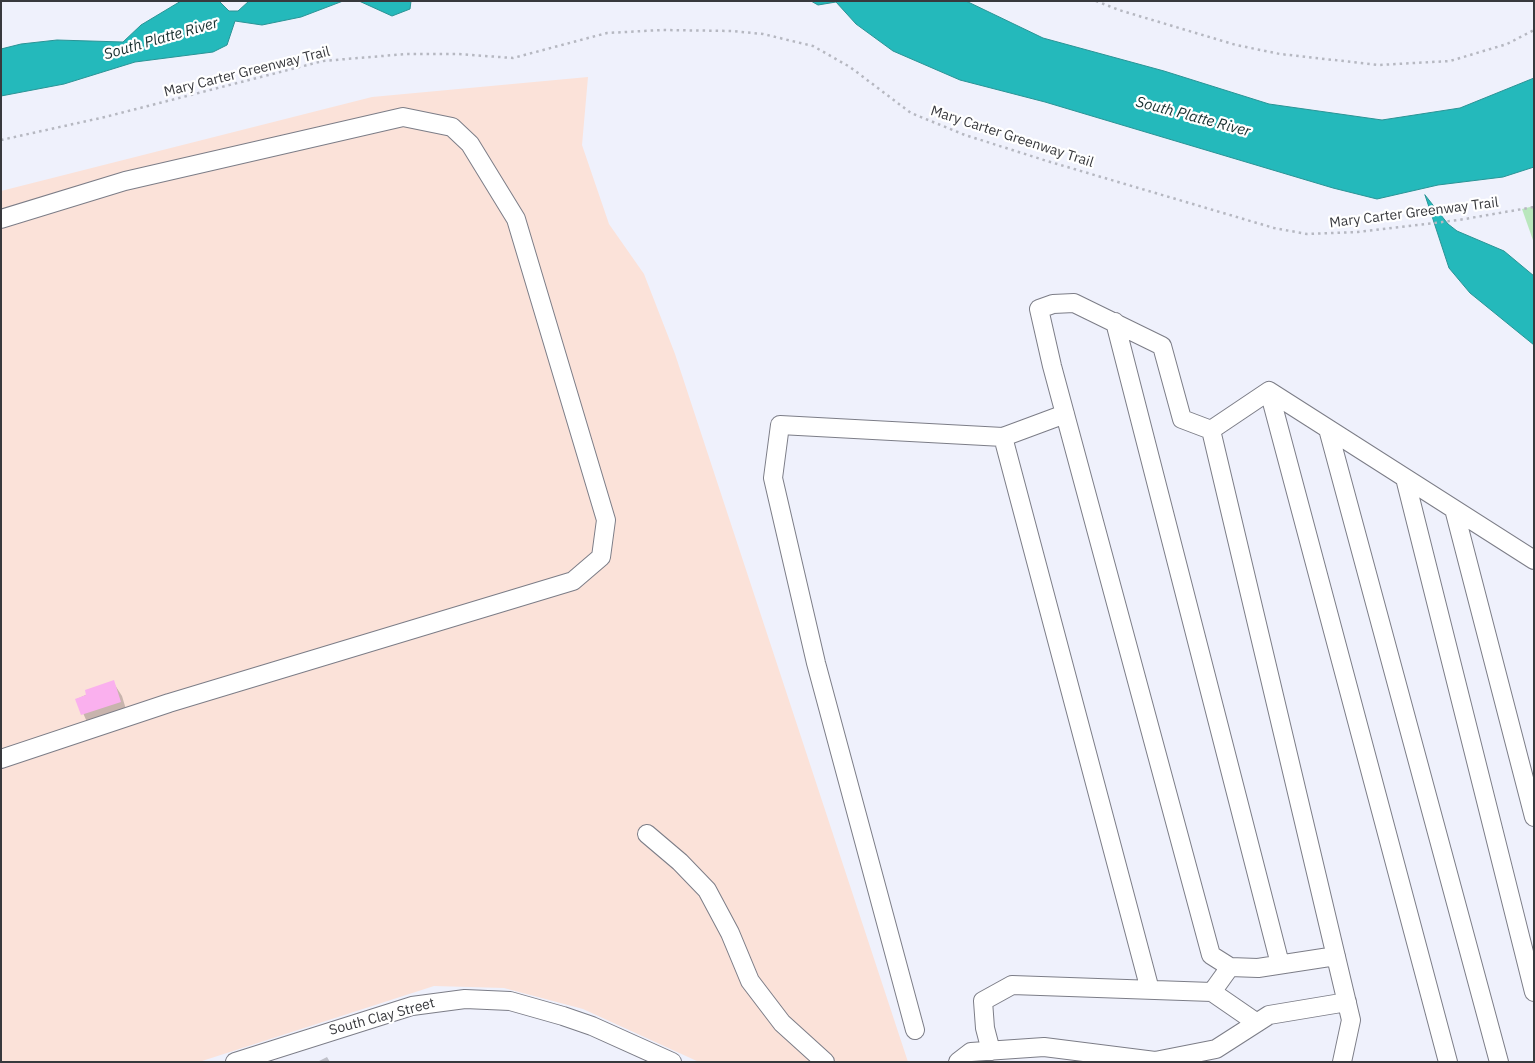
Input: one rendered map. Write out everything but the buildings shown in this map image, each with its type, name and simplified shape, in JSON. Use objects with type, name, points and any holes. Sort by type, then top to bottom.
[{"type":"street","points":[[1,219],[125,181],[402,116],[452,127],[470,144],[516,219],[606,520],[601,557],[572,581],[169,703],[1,759]]},
{"type":"street","points":[[1211,430],[1182,419],[1162,346],[1074,303],[1053,304],[1039,310],[1065,414],[1211,955],[1230,967],[1258,968],[1336,956]]},
{"type":"street","points":[[1114,322],[1280,964]]},
{"type":"street","points":[[1211,430],[1268,391]]},
{"type":"street","points":[[1268,391],[1534,560]]},
{"type":"street","points":[[1268,391],[1448,1062]]},
{"type":"street","points":[[915,1030],[816,663],[773,478],[780,425],[1003,437],[1065,414]]},
{"type":"street","points":[[1328,429],[1499,1062]]},
{"type":"street","points":[[1211,430],[1351,1020],[1342,1062]]},
{"type":"street","points":[[1003,437],[1150,990]]},
{"type":"street","points":[[1405,478],[1534,992]]},
{"type":"street","points":[[1454,509],[1534,817]]},
{"type":"street","points":[[647,834],[680,862],[707,890],[730,933],[750,981],[782,1023],[826,1062]]},
{"type":"street","points":[[1212,992],[1230,967]]},
{"type":"street","points":[[991,1051],[985,1028],[984,1001],[1012,985],[1212,992],[1257,1023]]},
{"type":"street","name":"South Clay Street","points":[[235,1062],[412,1006],[465,999],[510,1002],[563,1016],[592,1026],[672,1062]]},
{"type":"street","points":[[958,1062],[971,1052],[1044,1047],[1155,1061],[1216,1049],[1269,1015],[1347,1002]]},
{"type":"path","points":[[1096,1],[1119,10],[1236,45],[1280,54],[1379,65],[1450,61],[1507,44],[1534,30]]},
{"type":"path","name":"Mary Carter Greenway Trail","points":[[1,140],[105,117],[323,61],[379,55],[432,54],[513,58],[607,33],[670,30],[732,31],[781,38],[813,46],[850,66],[900,106],[937,125],[1047,161],[1226,214],[1307,234],[1358,232],[1459,220],[1534,207]]},
{"type":"shaded area","points":[[588,77],[582,145],[609,224],[644,274],[675,354],[908,1062],[699,1062],[583,1009],[504,988],[434,986],[199,1062],[1,1062],[1,191],[372,97]]},
{"type":"green space","points":[[1534,206],[1534,243],[1522,209]]},
{"type":"water","name":"South Platte River","points":[[181,1],[219,1],[229,11],[238,11],[249,1],[343,1],[301,17],[262,25],[235,21],[227,45],[213,52],[135,62],[64,84],[1,96],[1,49],[21,44],[57,40],[123,42],[141,25]]},
{"type":"water","points":[[359,1],[411,1],[410,9],[392,16]]},
{"type":"water","name":"South Platte River","points":[[811,1],[966,1],[1043,38],[1164,71],[1269,104],[1382,120],[1460,108],[1534,78],[1534,167],[1503,177],[1438,185],[1377,199],[1333,188],[1045,102],[960,80],[893,51],[856,24],[836,2],[818,5]]},
{"type":"water","points":[[1425,195],[1448,224],[1457,231],[1504,251],[1534,276],[1534,345],[1470,293],[1449,268]]}]
